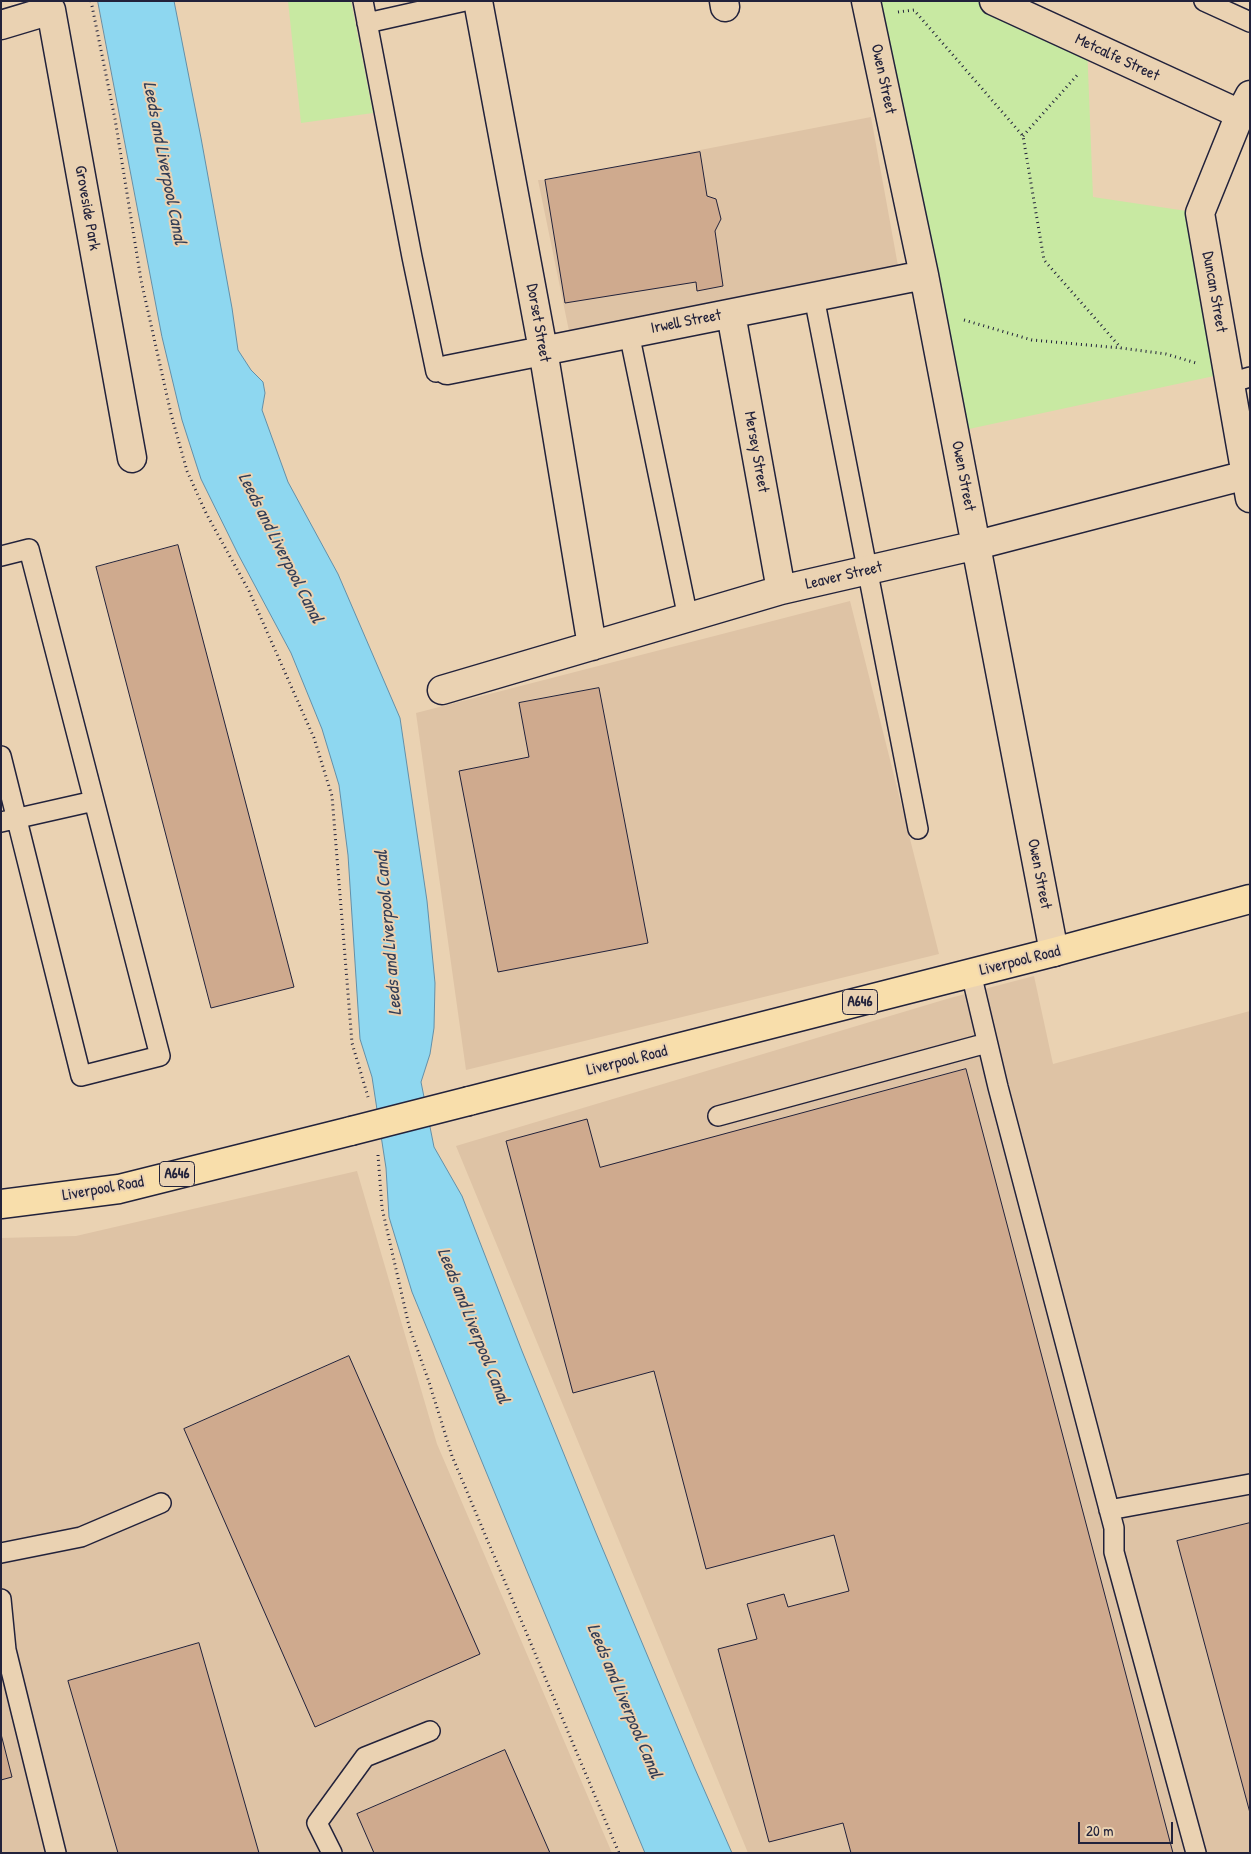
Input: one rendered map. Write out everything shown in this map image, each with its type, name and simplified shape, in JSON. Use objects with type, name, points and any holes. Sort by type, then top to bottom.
[{"type":"main road","name":"Liverpool Road","points":[[1,1204],[119,1189],[1054,952],[1250,898]]},
{"type":"street","name":"Dorset Street","points":[[478,1],[543,350],[592,646]]},
{"type":"street","name":"Metcalfe Street","points":[[994,1],[1100,50],[1245,105]]},
{"type":"street","name":"Owen Street","points":[[868,8],[932,313],[1054,952]]},
{"type":"street","name":"Groveside Park","points":[[1,25],[52,10],[132,458]]},
{"type":"street","name":"Duncan Street","points":[[1245,105],[1200,213],[1236,378],[1248,482]]},
{"type":"street","name":"Irwell Street","points":[[447,370],[924,275]]},
{"type":"street","name":"Mersey Street","points":[[731,314],[781,590]]},
{"type":"street","name":"Leaver Street","points":[[442,690],[781,590],[1248,482]]},
{"type":"lane","points":[[363,1],[436,372],[447,370]]},
{"type":"lane","points":[[367,23],[465,1]]},
{"type":"lane","points":[[1204,1],[1250,22]]},
{"type":"lane","points":[[814,297],[918,829]]},
{"type":"lane","points":[[629,334],[688,618]]},
{"type":"lane","points":[[1,556],[29,549],[160,1056],[81,1076],[9,820],[1,756]]},
{"type":"lane","points":[[9,820],[94,801]]},
{"type":"lane","points":[[971,973],[987,1043],[1114,1528],[1114,1552],[1196,1853]]},
{"type":"lane","points":[[718,1116],[987,1043]]},
{"type":"lane","points":[[1109,1510],[1250,1484]]},
{"type":"lane","points":[[1,1553],[80,1537],[161,1503]]},
{"type":"lane","points":[[1,1599],[6,1650],[56,1853]]},
{"type":"lane","points":[[332,1853],[317,1823],[364,1757],[430,1731]]},
{"type":"path","points":[[91,1],[115,119],[141,280],[171,414],[187,471],[206,513],[253,600],[314,738],[332,796],[352,1043],[368,1098]]},
{"type":"path","points":[[868,8],[914,10],[1023,136],[1044,260],[1121,348]]},
{"type":"path","points":[[1023,136],[1100,50]]},
{"type":"path","points":[[932,313],[959,318],[1032,340],[1166,354],[1236,378]]},
{"type":"path","points":[[377,1149],[382,1208],[409,1326],[452,1456],[619,1853]]},
{"type":"shaded area","points":[[871,117],[898,266],[569,331],[538,180]]},
{"type":"shaded area","points":[[850,601],[939,954],[466,1070],[416,713]]},
{"type":"shaded area","points":[[1034,976],[1053,1064],[1250,1011],[1250,1853],[748,1853],[456,1146],[950,998]]},
{"type":"shaded area","points":[[357,1171],[437,1444],[612,1853],[1,1853],[1,1238],[76,1236]]},
{"type":"green space","points":[[288,1],[351,1],[373,113],[301,123]]},
{"type":"green space","points":[[866,1],[994,1],[1087,44],[1093,197],[1200,213],[1228,373],[955,432]]},
{"type":"water","name":"Leeds and Liverpool Canal","points":[[98,1],[174,1],[201,138],[238,350],[251,370],[263,382],[265,393],[262,410],[288,482],[338,574],[400,718],[427,901],[435,983],[434,1028],[430,1054],[421,1082],[434,1147],[462,1196],[522,1351],[596,1533],[732,1853],[645,1853],[412,1292],[389,1217],[386,1168],[372,1077],[360,1039],[348,855],[339,785],[322,729],[291,653],[238,554],[201,479],[182,420],[162,337]]},
{"type":"building","points":[[700,152],[707,196],[716,199],[721,219],[715,231],[723,286],[697,291],[696,282],[565,303],[545,180]]},
{"type":"building","points":[[178,545],[294,987],[211,1008],[96,567]]},
{"type":"building","points":[[599,688],[648,943],[498,972],[459,771],[529,757],[519,703]]},
{"type":"building","points":[[966,1069],[1173,1853],[851,1853],[843,1823],[769,1842],[718,1649],[757,1639],[747,1604],[784,1594],[788,1607],[849,1591],[834,1535],[706,1569],[654,1371],[573,1393],[506,1141],[587,1119],[600,1167]]},
{"type":"building","points":[[349,1356],[480,1654],[315,1727],[184,1429]]},
{"type":"building","points":[[1250,1523],[1250,1813],[1177,1541]]},
{"type":"building","points":[[199,1643],[259,1853],[118,1853],[68,1681]]},
{"type":"building","points":[[1,1734],[12,1777],[1,1780]]},
{"type":"building","points":[[505,1750],[550,1853],[374,1853],[357,1814]]}]
